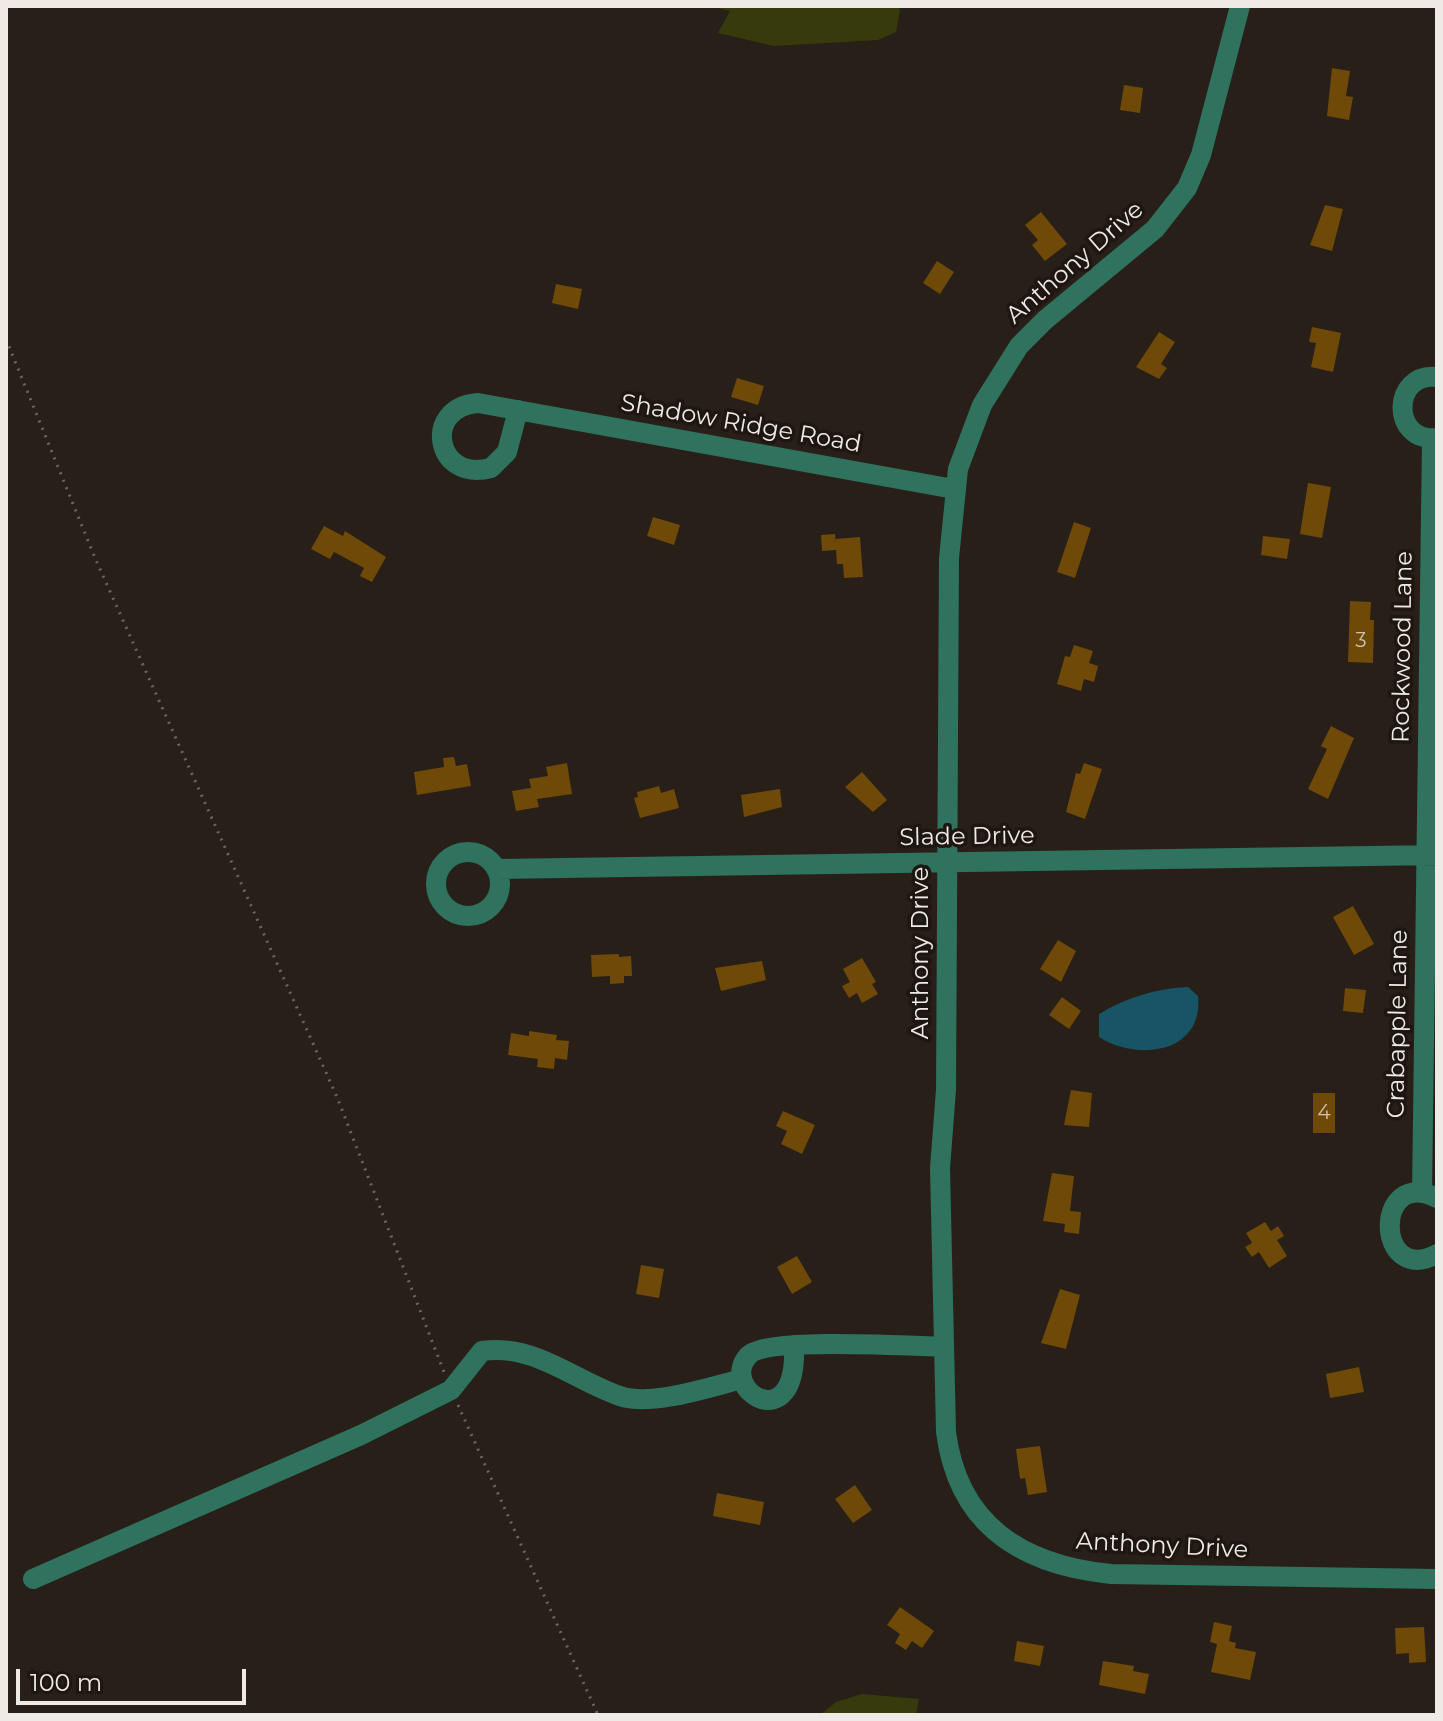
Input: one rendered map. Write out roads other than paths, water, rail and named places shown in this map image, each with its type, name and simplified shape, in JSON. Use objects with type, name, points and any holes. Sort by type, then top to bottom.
[{"type":"street","name":"Anthony Drive","points":[[1240,6],[1205,143],[1187,188],[1149,236],[1045,320],[1019,346],[982,405],[954,489],[949,558],[946,1090],[940,1168],[948,1443],[962,1489],[991,1527],[1009,1543],[1040,1560],[1074,1570],[1111,1574],[1437,1579]]},
{"type":"street","name":"Rockwood Lane","points":[[1432,856],[1434,438],[1412,432],[1401,414],[1401,403],[1411,384],[1420,379],[1437,377]]},
{"type":"street","name":"Shadow Ridge Road","points":[[518,410],[954,489]]},
{"type":"street","name":"Slade Drive","points":[[497,869],[1432,856]]},
{"type":"street","name":"Crabapple Lane","points":[[1432,856],[1429,1196],[1402,1199],[1395,1206],[1388,1225],[1389,1235],[1400,1252],[1420,1259],[1437,1254]]},
{"type":"street","points":[[794,1345],[794,1378],[785,1393],[777,1398],[759,1399],[745,1388],[743,1362],[754,1350],[794,1345],[944,1347]]},
{"type":"street","points":[[33,1579],[361,1435],[451,1390],[482,1351],[505,1348],[545,1360],[623,1397],[673,1396],[742,1379]]},
{"type":"water","points":[[1188,987],[1198,996],[1197,1015],[1191,1030],[1180,1041],[1149,1050],[1115,1045],[1099,1037],[1099,1014],[1109,1008],[1153,992]]}]
